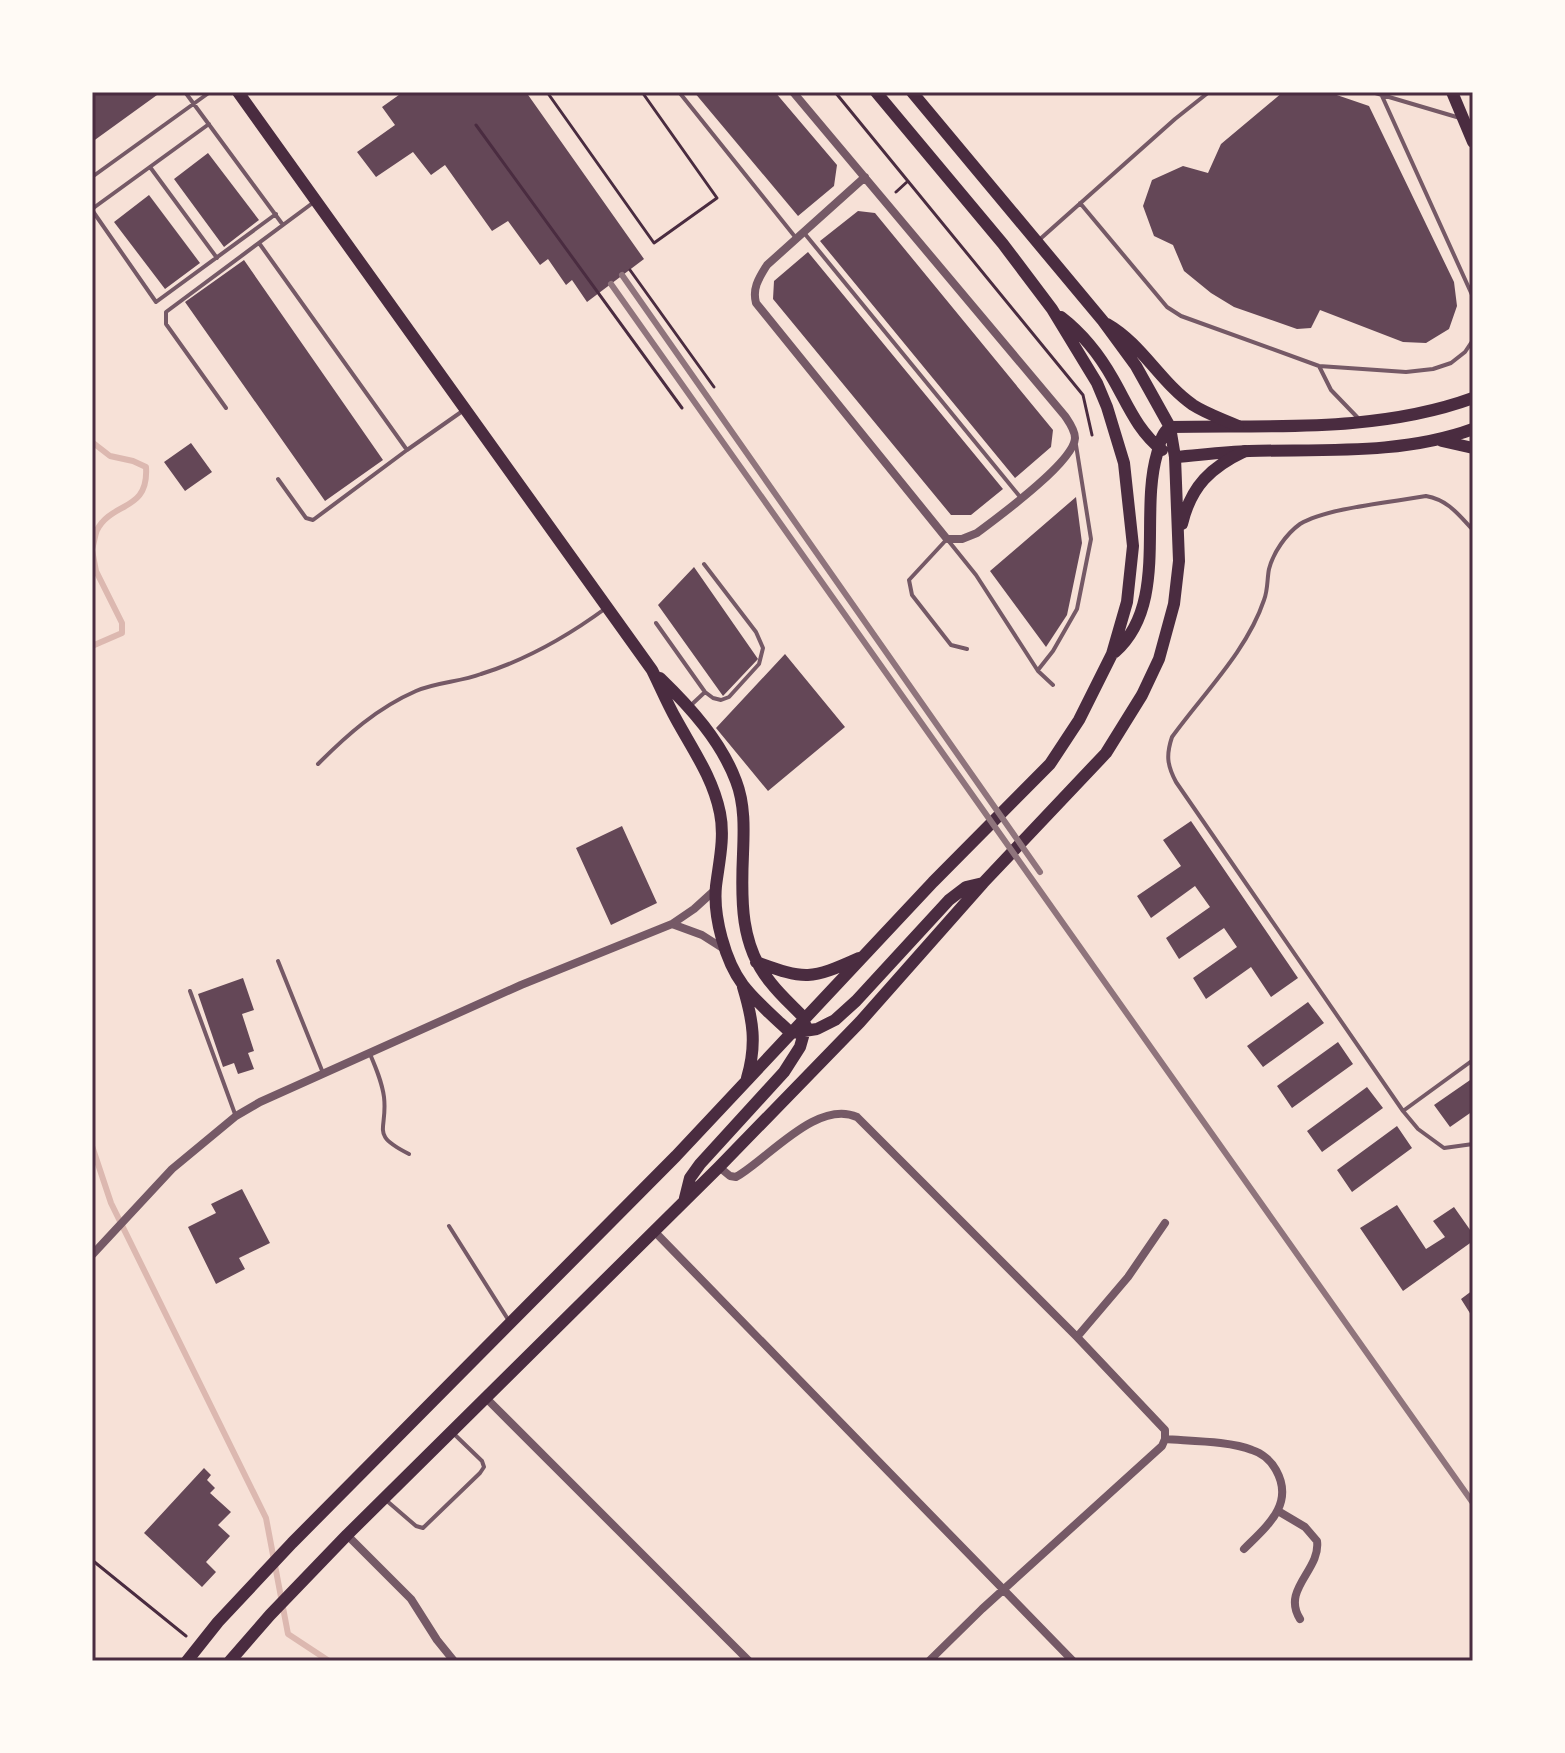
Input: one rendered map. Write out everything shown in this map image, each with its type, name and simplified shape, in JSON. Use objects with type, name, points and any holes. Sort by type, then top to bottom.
[{"type":"main road","points":[[238,92],[652,670],[675,718],[704,766],[720,816],[722,841],[716,889],[726,950],[742,984],[754,1028],[753,1057],[745,1084]]},
{"type":"main road","points":[[187,1661],[261,1575],[800,1028],[964,851],[1050,764],[1079,720],[1112,654],[1127,602],[1133,546],[1124,463],[1117,432],[1097,383],[1052,309],[1003,244],[876,92]]},
{"type":"main road","points":[[230,1661],[347,1535],[719,1167],[860,1022],[987,879],[1106,753],[1124,728],[1159,659],[1174,604],[1179,540],[1175,457],[1170,427],[1136,366],[1103,321],[912,92]]},
{"type":"main road","points":[[1452,92],[1473,142]]},
{"type":"main road","points":[[1052,309],[1078,330],[1096,352],[1136,425],[1159,448],[1175,457],[1442,441],[1473,429]]},
{"type":"main road","points":[[1103,321],[1127,335],[1169,383],[1194,405],[1238,426]]},
{"type":"main road","points":[[1112,654],[1126,642],[1143,601],[1150,565],[1149,489],[1162,436],[1170,427],[1362,422],[1444,408],[1473,398]]},
{"type":"main road","points":[[1442,441],[1473,448]]},
{"type":"main road","points":[[1179,540],[1185,512],[1198,486],[1220,463],[1245,451]]},
{"type":"main road","points":[[652,670],[689,707],[725,757],[737,783],[744,829],[743,918],[756,962],[800,1028],[800,1047],[784,1072],[700,1164],[690,1178],[684,1201]]},
{"type":"main road","points":[[800,1028],[835,1020],[949,900],[966,887],[987,879]]},
{"type":"main road","points":[[756,962],[791,975],[811,977],[868,954]]},
{"type":"main road","points":[[742,984],[800,1028]]},
{"type":"street","points":[[793,92],[865,177],[1065,416],[1073,428],[1075,439],[1066,458],[977,533],[962,539],[947,539],[756,303],[758,279],[767,265],[865,177]]},
{"type":"street","points":[[95,1251],[192,1151],[236,1116],[323,1073],[521,985],[672,924],[716,889]]},
{"type":"street","points":[[672,924],[702,935],[726,950]]},
{"type":"street","points":[[719,1167],[736,1177],[790,1136],[829,1114],[849,1113],[857,1117],[1162,1425],[1165,1439],[1162,1446],[929,1661]]},
{"type":"street","points":[[1077,1337],[1128,1277],[1165,1223]]},
{"type":"street","points":[[654,1231],[1073,1661]]},
{"type":"street","points":[[485,1397],[749,1661]]},
{"type":"street","points":[[1165,1439],[1241,1447],[1263,1456],[1276,1471],[1283,1487],[1278,1511],[1244,1549]]},
{"type":"street","points":[[1278,1511],[1305,1527],[1317,1541],[1316,1554],[1293,1603],[1300,1619]]},
{"type":"street","points":[[347,1535],[411,1599],[454,1661]]},
{"type":"lane","points":[[185,92],[283,225]]},
{"type":"lane","points":[[92,177],[210,92]]},
{"type":"lane","points":[[679,92],[1021,498]]},
{"type":"lane","points":[[1037,242],[1209,92]]},
{"type":"lane","points":[[1372,92],[1463,119]]},
{"type":"lane","points":[[1382,96],[1473,297]]},
{"type":"lane","points":[[209,124],[92,209],[156,302],[276,214]]},
{"type":"lane","points":[[150,167],[217,258]]},
{"type":"lane","points":[[226,408],[166,324],[164,316],[316,201]]},
{"type":"lane","points":[[1080,203],[1167,307],[1181,316],[1319,366],[1406,372],[1433,369],[1451,363],[1465,352],[1473,340]]},
{"type":"lane","points":[[259,243],[407,450]]},
{"type":"lane","points":[[1319,366],[1331,390],[1362,422]]},
{"type":"lane","points":[[278,479],[306,518],[313,520],[466,409]]},
{"type":"lane","points":[[1038,671],[1077,609],[1091,539],[1075,439]]},
{"type":"lane","points":[[1473,530],[1450,505],[1426,496],[1335,513],[1299,525],[1285,538],[1275,554],[1269,568],[1265,600],[1253,624],[1172,737],[1168,751],[1168,767],[1176,782],[1403,1111],[1418,1129],[1444,1148],[1473,1144]]},
{"type":"lane","points":[[967,649],[951,645],[912,595],[909,580],[947,539],[976,575],[1038,671],[1053,685]]},
{"type":"lane","points":[[656,623],[705,692],[713,698],[721,700],[729,697],[759,664],[763,648],[756,632],[704,564]]},
{"type":"lane","points":[[318,764],[381,709],[429,687],[503,667],[580,627],[608,607]]},
{"type":"lane","points":[[689,707],[705,692]]},
{"type":"lane","points":[[278,961],[323,1073]]},
{"type":"lane","points":[[190,991],[236,1116]]},
{"type":"lane","points":[[370,1052],[385,1101],[381,1127],[385,1138],[409,1154]]},
{"type":"lane","points":[[1403,1111],[1473,1060]]},
{"type":"lane","points":[[449,1226],[510,1323]]},
{"type":"lane","points":[[384,1498],[416,1526],[423,1528],[448,1505],[484,1467],[482,1461],[451,1431]]},
{"type":"path","points":[[547,92],[654,243],[717,198],[642,92]]},
{"type":"path","points":[[835,92],[1083,395],[1092,435]]},
{"type":"path","points":[[476,125],[682,408]]},
{"type":"path","points":[[885,201],[908,181]]},
{"type":"path","points":[[630,270],[714,387]]},
{"type":"path","points":[[92,1560],[198,1646]]},
{"type":"building","points":[[92,92],[155,92],[157,95],[92,142]]},
{"type":"building","points":[[403,92],[526,92],[644,259],[587,302],[572,280],[566,285],[548,259],[540,265],[508,221],[492,231],[445,165],[431,175],[413,152],[376,177],[357,152],[395,125],[382,107]]},
{"type":"building","points":[[694,92],[775,92],[837,165],[834,186],[798,216]]},
{"type":"building","points":[[1283,92],[1328,92],[1369,106],[1454,282],[1457,306],[1449,329],[1426,343],[1403,342],[1320,310],[1311,328],[1297,329],[1234,307],[1211,293],[1184,271],[1173,245],[1154,236],[1143,206],[1152,180],[1183,166],[1208,173],[1221,144]]},
{"type":"building","points":[[208,153],[259,220],[224,247],[174,179]]},
{"type":"building","points":[[149,195],[200,263],[165,289],[114,222]]},
{"type":"building","points":[[858,211],[875,213],[1053,430],[1051,447],[1015,478],[820,241]]},
{"type":"building","points":[[808,252],[1003,489],[971,515],[951,515],[773,299],[774,281]]},
{"type":"building","points":[[244,260],[383,460],[325,501],[185,302]]},
{"type":"building","points":[[191,443],[212,472],[185,491],[164,462]]},
{"type":"building","points":[[1076,497],[1082,543],[1067,615],[1046,647],[990,571]]},
{"type":"building","points":[[694,567],[758,659],[723,696],[658,605]]},
{"type":"building","points":[[785,654],[845,727],[768,791],[716,728]]},
{"type":"building","points":[[1191,821],[1298,978],[1271,997],[1251,967],[1206,999],[1193,978],[1237,947],[1224,928],[1179,959],[1166,938],[1210,907],[1195,886],[1151,918],[1137,896],[1181,866],[1163,840]]},
{"type":"building","points":[[622,826],[657,903],[611,925],[576,848]]},
{"type":"building","points":[[243,978],[254,1010],[242,1014],[254,1051],[248,1053],[254,1069],[238,1074],[234,1063],[223,1067],[198,994]]},
{"type":"building","points":[[1308,1002],[1324,1023],[1263,1067],[1247,1046]]},
{"type":"building","points":[[1338,1042],[1353,1064],[1292,1108],[1277,1086]]},
{"type":"building","points":[[1473,1078],[1473,1111],[1450,1127],[1434,1105]]},
{"type":"building","points":[[1367,1087],[1383,1108],[1322,1152],[1307,1131]]},
{"type":"building","points":[[1397,1126],[1412,1148],[1352,1192],[1337,1170]]},
{"type":"building","points":[[242,1189],[270,1243],[239,1258],[245,1269],[216,1284],[188,1227],[216,1213],[211,1204]]},
{"type":"building","points":[[1397,1205],[1426,1249],[1445,1237],[1433,1221],[1454,1207],[1473,1234],[1473,1241],[1403,1291],[1360,1228]]},
{"type":"building","points":[[1473,1290],[1473,1318],[1461,1299]]},
{"type":"building","points":[[204,1468],[211,1475],[207,1480],[215,1488],[210,1493],[231,1512],[218,1525],[230,1536],[206,1562],[216,1572],[202,1587],[144,1533]]},
{"type":"waterway","points":[[92,442],[110,456],[146,467],[142,492],[104,521],[97,530],[92,549]]},
{"type":"waterway","points":[[92,550],[96,571],[122,623],[122,633],[92,646]]},
{"type":"waterway","points":[[92,1146],[111,1203],[266,1518],[288,1634],[329,1661]]},
{"type":"railway","points":[[622,275],[1040,872]]},
{"type":"railway","points":[[611,284],[1473,1503]]}]
